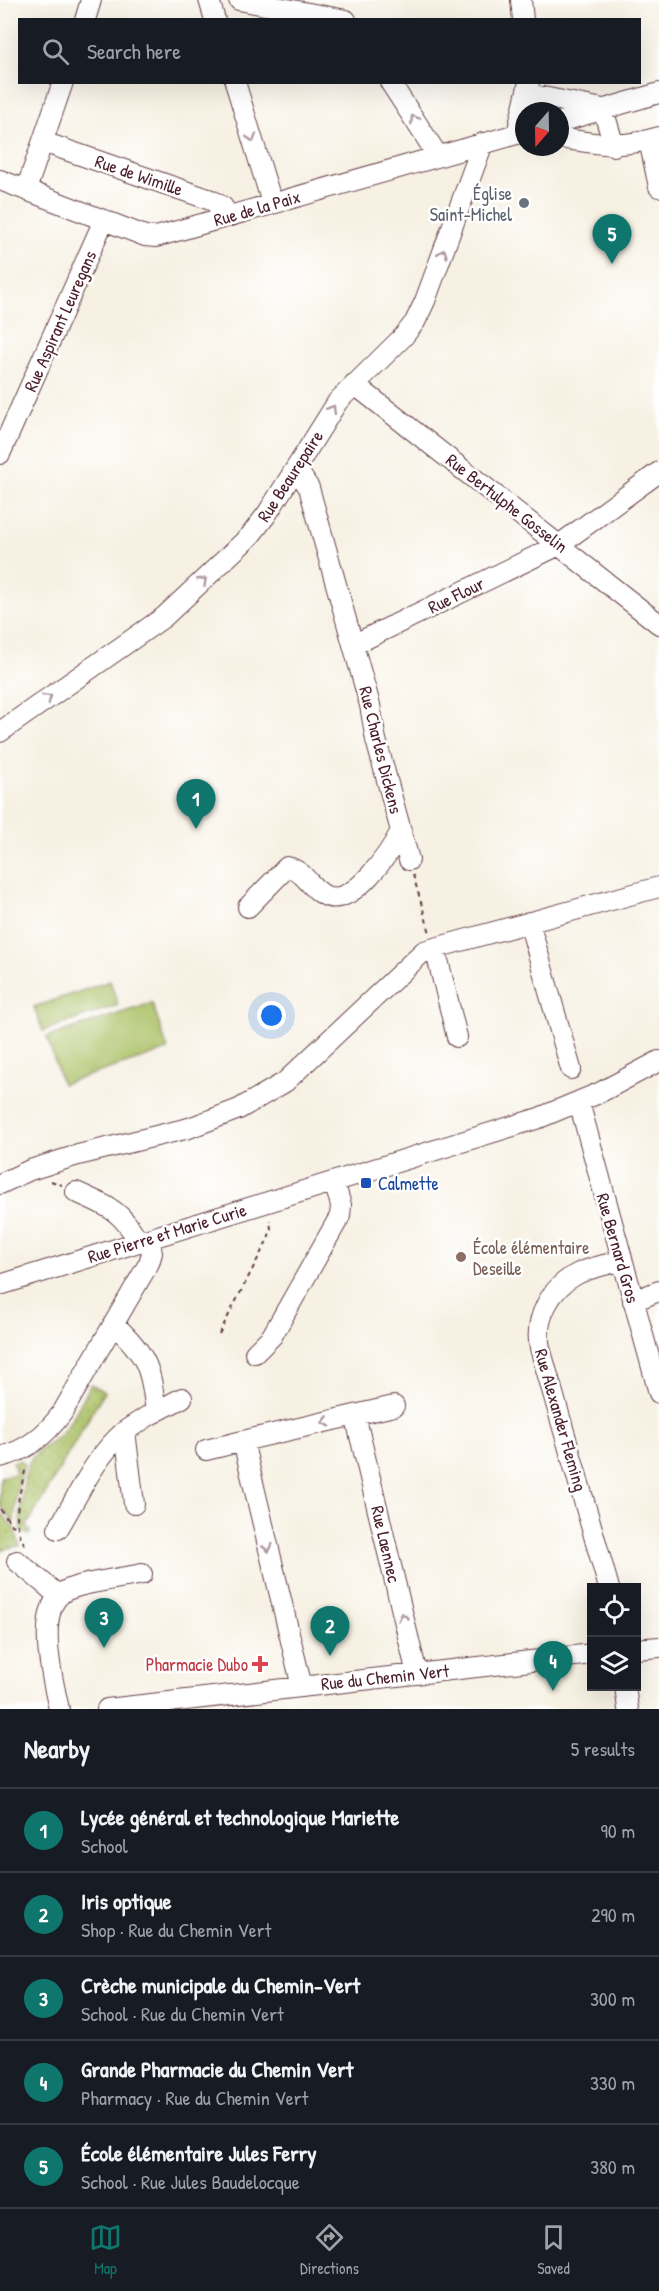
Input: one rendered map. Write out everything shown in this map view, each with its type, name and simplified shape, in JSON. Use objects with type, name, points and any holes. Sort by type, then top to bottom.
[{"type":"street","points":[[86,18],[91,0]]},
{"type":"street","points":[[209,0],[214,18]]},
{"type":"street","points":[[239,0],[335,18]]},
{"type":"street","points":[[521,0],[524,18]]},
{"type":"street","points":[[26,190],[62,84]]},
{"type":"street","points":[[236,84],[272,203]]},
{"type":"street","points":[[391,84],[438,156]]},
{"type":"street","points":[[529,88],[603,110]]},
{"type":"street","points":[[569,119],[659,93]]},
{"type":"street","points":[[603,110],[614,146]]},
{"type":"street","name":"Rue de la Paix","points":[[0,180],[145,236],[156,237],[515,135]]},
{"type":"street","points":[[569,139],[614,146],[654,138],[659,187]]},
{"type":"street","name":"Rue de Wimille","points":[[43,142],[211,200],[223,207],[228,216]]},
{"type":"street","name":"Rue Beaurepaire","points":[[0,732],[171,612],[256,529],[338,400],[395,345],[418,316],[483,143]]},
{"type":"street","name":"Rue Aspirant Leuregans","points":[[0,454],[104,220]]},
{"type":"street","name":"Rue Bertulphe Gosselin","points":[[354,384],[659,624]]},
{"type":"street","name":"Rue Charles Dickens","points":[[296,468],[309,488],[409,860]]},
{"type":"street","name":"Rue Flour","points":[[353,645],[559,545],[659,472]]},
{"type":"street","points":[[248,906],[287,867],[296,868],[326,896],[338,898],[350,893],[390,852],[401,831]]},
{"type":"street","points":[[0,1184],[30,1170],[78,1155],[189,1128],[239,1109],[285,1082],[424,951],[659,887]]},
{"type":"street","points":[[529,922],[571,1069]]},
{"type":"street","points":[[435,948],[457,1037]]},
{"type":"street","name":"Rue Pierre et Marie Curie","points":[[0,1285],[539,1118],[579,1102],[659,1061]]},
{"type":"street","name":"Rue Bernard Gros","points":[[579,1102],[659,1393]]},
{"type":"street","points":[[255,1353],[272,1336],[340,1216],[341,1205],[334,1182]]},
{"type":"street","points":[[0,1457],[30,1446],[50,1428],[62,1413],[149,1263],[152,1253],[144,1240],[116,1211],[68,1188]]},
{"type":"street","name":"Rue Alexander Fleming","points":[[608,1583],[538,1335],[548,1303],[562,1285],[578,1274],[622,1260]]},
{"type":"street","points":[[633,1301],[659,1291]]},
{"type":"street","points":[[114,1324],[147,1363],[152,1378],[156,1412]]},
{"type":"street","points":[[58,1529],[97,1463],[111,1445],[125,1431],[182,1398]]},
{"type":"street","points":[[206,1450],[394,1406]]},
{"type":"street","name":"Rue Laennec","points":[[355,1415],[417,1674]]},
{"type":"street","points":[[125,1431],[134,1504]]},
{"type":"street","points":[[243,1441],[302,1687]]},
{"type":"street","points":[[22,1554],[59,1596]]},
{"type":"street","points":[[59,1709],[47,1638],[49,1620],[59,1596],[68,1590],[142,1574]]},
{"type":"street","points":[[641,1649],[659,1651]]},
{"type":"street","name":"Rue du Chemin Vert","points":[[106,1709],[587,1654]]},
{"type":"street","points":[[626,1691],[628,1709]]},
{"type":"path","points":[[409,860],[435,948]]},
{"type":"path","points":[[55,1183],[68,1188]]},
{"type":"path","points":[[219,1334],[245,1287],[270,1234],[271,1225],[267,1202]]},
{"type":"path","points":[[22,1554],[17,1527],[18,1501],[30,1446]]},
{"type":"path","points":[[0,1509],[12,1525],[17,1527]]},
{"type":"green space","points":[[110,981],[118,1005],[43,1031],[34,1007]]},
{"type":"green space","points":[[152,1003],[168,1050],[62,1084],[47,1037]]},
{"type":"green space","points":[[91,1384],[104,1392],[26,1527],[30,1531],[29,1535],[21,1531],[22,1494],[28,1465],[34,1455],[65,1429]]},
{"type":"green space","points":[[21,1460],[24,1465],[17,1491],[14,1522],[0,1505],[0,1477],[16,1474],[13,1462]]},
{"type":"green space","points":[[0,1511],[15,1529],[20,1546],[0,1550]]},
{"type":"place","name":"Église Saint-Michel","points":[[524,203]]},
{"type":"place","name":"École élémentaire Jules Ferry","points":[[612,264]]},
{"type":"place","name":"Lycée général et technologique Mariette","points":[[196,829]]},
{"type":"place","name":"Calmette","points":[[366,1183]]},
{"type":"place","name":"École élémentaire Deseille","points":[[461,1257]]},
{"type":"place","name":"Crèche municipale du Chemin-Vert","points":[[104,1648]]},
{"type":"place","name":"Iris optique","points":[[330,1656]]},
{"type":"place","name":"Pharmacie Dubo","points":[[260,1664]]},
{"type":"place","name":"Grande Pharmacie du Chemin Vert","points":[[553,1691]]}]
